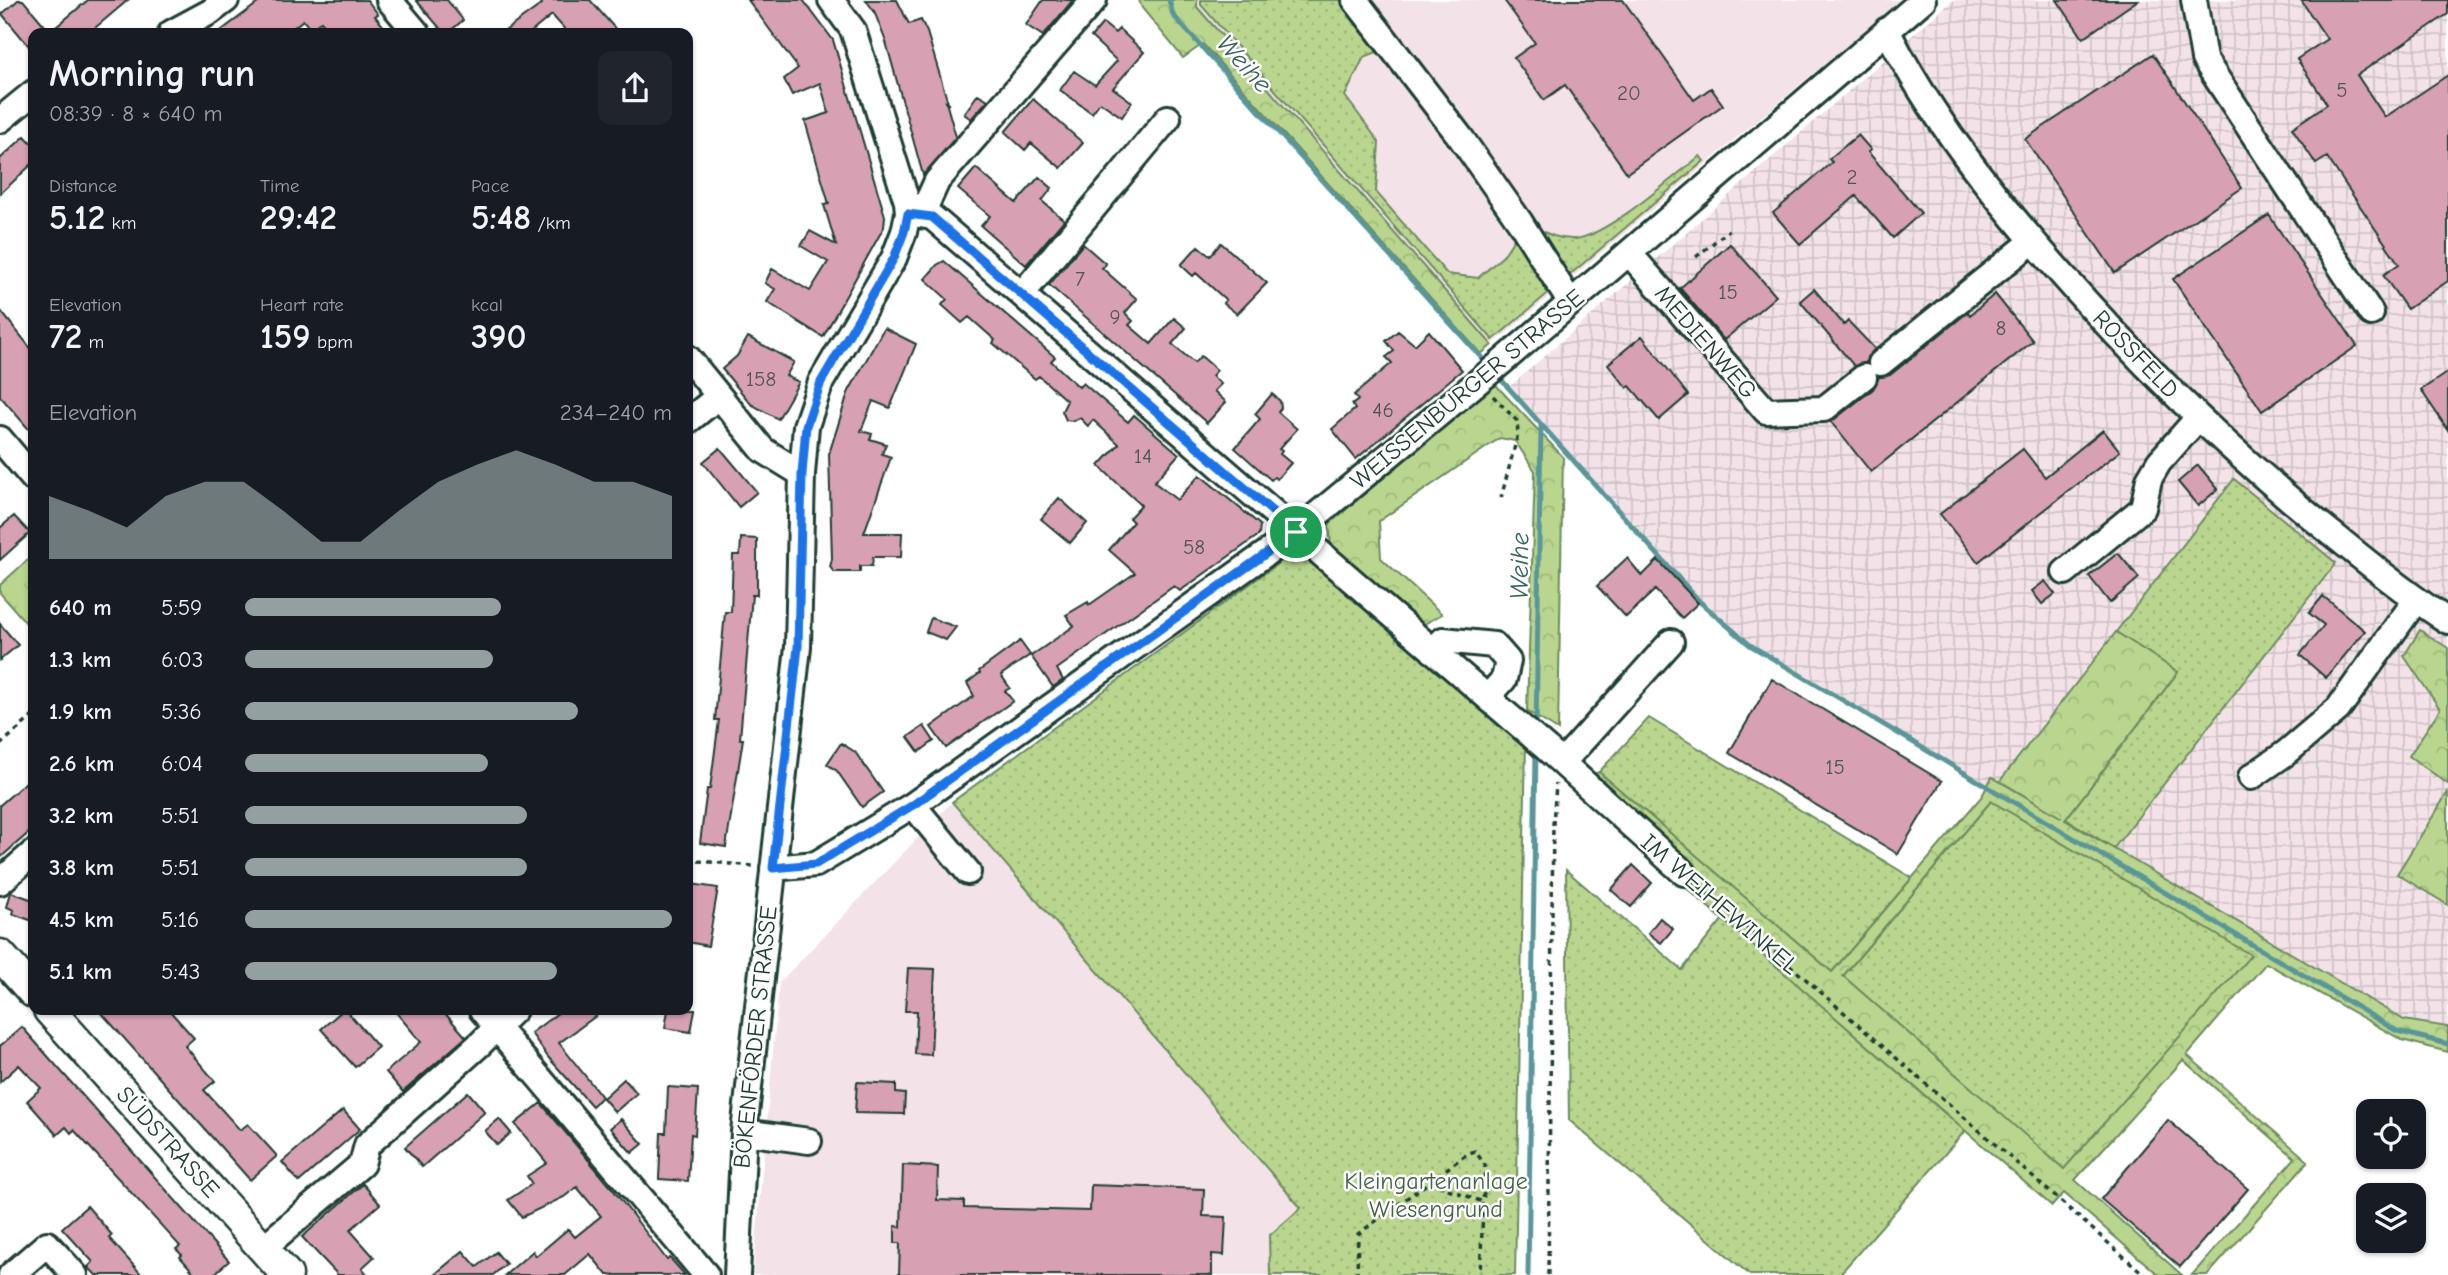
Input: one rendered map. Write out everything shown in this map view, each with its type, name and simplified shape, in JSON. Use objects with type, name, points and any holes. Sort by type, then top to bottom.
[{"type":"main road","points":[[0,955],[28,986]]},
{"type":"main road","name":"SÜDSTRASSE","points":[[53,1015],[287,1275]]},
{"type":"street","points":[[182,28],[226,0]]},
{"type":"street","points":[[389,0],[413,28]]},
{"type":"street","name":"BÖKENFÖRDER STRASSE","points":[[737,1275],[744,1132],[798,647],[802,474],[806,426],[821,382],[894,258],[904,232],[917,215],[907,201],[853,30],[831,0]]},
{"type":"street","points":[[917,215],[927,203],[937,181],[1094,0]]},
{"type":"street","points":[[1354,0],[1468,149],[1520,222],[1570,302]]},
{"type":"street","name":"WEISSENBURGER STRASSE","points":[[773,868],[816,864],[913,805],[1296,532],[1503,360],[1923,0]]},
{"type":"street","points":[[2194,0],[2204,59],[2371,313]]},
{"type":"street","name":"ROSSFELD","points":[[1887,30],[1909,74],[1986,183],[2104,323],[2198,418],[2302,510],[2416,600],[2448,621]]},
{"type":"street","points":[[0,120],[28,97]]},
{"type":"street","points":[[1022,294],[1168,118]]},
{"type":"street","name":"IM WEIHEWINKEL","points":[[917,215],[932,217],[1022,294],[1488,697],[1684,873]]},
{"type":"street","name":"MEDIENWEG","points":[[1629,253],[1766,411],[1824,409],[2033,241]]},
{"type":"street","points":[[693,364],[763,450],[802,474]]},
{"type":"street","points":[[693,417],[719,396]]},
{"type":"street","points":[[2065,572],[2143,508],[2149,480],[2159,462],[2198,418]]},
{"type":"street","points":[[0,439],[28,472]]},
{"type":"street","points":[[2251,777],[2286,754],[2338,709],[2416,600]]},
{"type":"street","points":[[1433,651],[1443,640],[1494,645],[1508,661],[1504,679],[1488,697]]},
{"type":"street","points":[[1555,756],[1671,642]]},
{"type":"street","points":[[913,805],[968,872]]},
{"type":"street","points":[[0,882],[28,857]]},
{"type":"street","points":[[263,1248],[362,1164],[367,1145],[498,1016],[706,1275]]},
{"type":"street","points":[[744,1132],[808,1141]]},
{"type":"street","points":[[11,1275],[47,1244],[75,1275]]},
{"type":"path","points":[[1696,257],[1729,230]]},
{"type":"path","points":[[1478,381],[1517,421],[1518,434],[1502,498]]},
{"type":"path","points":[[0,745],[28,720]]},
{"type":"path","points":[[1548,1275],[1555,756]]},
{"type":"path","points":[[693,860],[773,868]]},
{"type":"path","name":"IM WEIHEWINKEL","points":[[1684,873],[2146,1275]]},
{"type":"path","points":[[1357,1275],[1358,1234],[1467,1154],[1475,1151],[1485,1165],[1480,1275]]},
{"type":"path","points":[[1429,1182],[1483,1202]]},
{"type":"shaded area","points":[[1197,0],[1900,0],[1492,345],[1197,7]]},
{"type":"shaded area","points":[[1953,0],[2448,0],[2448,1027],[2404,1020],[2280,947],[2272,955],[1750,645],[1700,602],[1508,388]]},
{"type":"shaded area","points":[[952,802],[1302,1208],[1269,1236],[1270,1275],[753,1275],[779,983]]},
{"type":"green space","points":[[1139,0],[1197,0],[1197,7],[1492,345],[1481,354],[1203,44],[1183,58],[1142,8]]},
{"type":"green space","points":[[1201,0],[1343,0],[1377,52],[1364,57],[1345,96],[1379,142],[1376,192],[1447,274],[1478,278],[1503,256],[1518,233],[1534,227],[1564,239],[1575,239],[1604,228],[1700,156],[1704,161],[1493,340],[1201,5]]},
{"type":"green space","points":[[1495,384],[1563,457],[1558,730],[1527,711],[1535,471],[1515,441],[1500,438],[1379,521],[1381,558],[1442,614],[1419,627],[1331,548],[1329,524]]},
{"type":"green space","points":[[2234,479],[2336,563],[2114,848],[2066,819],[2178,672],[2116,632]]},
{"type":"green space","name":"Kleingartenanlage Wiesengrund","points":[[1302,546],[1526,744],[1515,1275],[1270,1275],[1269,1236],[1301,1208],[952,802]]},
{"type":"green space","points":[[28,560],[28,625],[0,593],[0,585]]},
{"type":"green space","points":[[2420,630],[2448,648],[2448,784],[2409,756],[2440,709],[2404,656]]},
{"type":"green space","points":[[2116,632],[2178,672],[2065,820],[2404,1020],[2448,1027],[2448,1052],[2402,1040],[2266,963],[2187,1055],[2308,1161],[2208,1275],[2192,1275],[2295,1158],[2183,1060],[2075,1180],[2182,1275],[2159,1275],[2064,1193],[2052,1206],[1568,785],[1599,772],[1832,972],[1982,796],[1992,777],[2062,818],[2000,781]],"holes":[[[1991,801],[2251,955],[2064,1169],[1843,976]]]},
{"type":"green space","points":[[1649,718],[1912,878],[1832,972],[1599,772]]},
{"type":"green space","points":[[2448,792],[2448,905],[2397,874]]},
{"type":"green space","points":[[1991,801],[2252,955],[2064,1170],[1843,976]]},
{"type":"green space","points":[[1566,870],[1682,970],[1723,919],[1965,1131],[1839,1275],[1750,1275],[1569,1120]]},
{"type":"building","points":[[18,0],[23,0],[47,28],[28,28],[28,45],[2,14]]},
{"type":"building","points":[[88,0],[128,0],[95,28],[55,28]]},
{"type":"building","points":[[262,0],[367,0],[385,28],[327,28],[321,21],[309,28],[303,20],[293,28],[225,28]]},
{"type":"building","points":[[416,0],[447,0],[463,20],[454,28],[440,28]]},
{"type":"building","points":[[539,0],[590,0],[615,28],[564,28],[552,15],[536,28],[509,28],[542,4]]},
{"type":"building","points":[[748,0],[803,0],[833,40],[885,216],[884,227],[823,337],[767,302],[775,289],[765,283],[772,269],[810,291],[828,262],[801,246],[810,231],[836,245],[824,205],[829,204],[805,121],[829,113],[820,83],[792,95],[784,79],[798,68]]},
{"type":"building","points":[[866,0],[897,0],[909,24],[921,20],[927,32],[956,137],[923,175],[886,42],[874,11]]},
{"type":"building","points":[[1043,0],[1073,0],[1043,36],[1026,25]]},
{"type":"building","points":[[1504,0],[1623,0],[1694,100],[1711,88],[1723,105],[1627,173],[1565,85],[1544,100],[1514,58],[1535,43]]},
{"type":"building","points":[[2057,0],[2138,0],[2083,38]]},
{"type":"building","points":[[2301,0],[2448,0],[2448,14],[2357,75],[2385,117],[2448,75],[2448,281],[2407,309],[2383,275],[2399,264],[2327,157],[2316,164],[2292,128],[2327,104],[2297,59],[2327,39]]},
{"type":"building","points":[[1103,23],[1115,33],[1119,29],[1144,52],[1113,88],[1132,102],[1122,117],[1100,102],[1092,113],[1060,90],[1074,71],[1095,85],[1117,61],[1091,37]]},
{"type":"building","points":[[2153,54],[2242,188],[2115,273],[2025,139]]},
{"type":"building","points":[[978,94],[988,100],[971,119],[964,114]]},
{"type":"building","points":[[1033,99],[1083,143],[1061,168],[1031,143],[1025,150],[1005,132]]},
{"type":"building","points":[[1858,135],[1871,150],[1868,152],[1921,213],[1893,238],[1856,196],[1800,244],[1773,213],[1832,162],[1829,159]]},
{"type":"building","points":[[25,136],[28,139],[28,168],[0,194],[0,159]]},
{"type":"building","points":[[976,168],[1016,203],[1039,177],[1052,188],[1042,201],[1064,220],[1026,265],[981,226],[990,216],[958,189]]},
{"type":"building","points":[[2269,215],[2357,346],[2262,411],[2173,279]]},
{"type":"building","points":[[1221,243],[1267,283],[1237,314],[1223,303],[1226,300],[1196,273],[1193,276],[1181,265],[1198,246],[1210,256]]},
{"type":"building","points":[[1083,244],[1106,264],[1102,268],[1137,299],[1125,313],[1133,321],[1129,325],[1151,344],[1174,318],[1186,328],[1172,344],[1194,363],[1201,356],[1217,370],[1212,376],[1221,384],[1214,391],[1226,402],[1207,423],[1049,285]]},
{"type":"building","points":[[1730,244],[1776,296],[1724,340],[1680,288]]},
{"type":"building","points":[[944,261],[1055,357],[1051,361],[1079,387],[1083,383],[1128,422],[1134,415],[1179,454],[1154,482],[1177,500],[1200,475],[1260,525],[1259,535],[1180,591],[1174,586],[1057,669],[1063,680],[1053,687],[1031,656],[1074,626],[1066,615],[1088,602],[1089,605],[1135,573],[1109,550],[1133,522],[1129,518],[1141,505],[1099,466],[1119,444],[1093,420],[1088,426],[1080,418],[1066,420],[1062,411],[1067,401],[1039,376],[1035,379],[993,343],[995,340],[969,317],[962,323],[942,305],[947,299],[925,279]]},
{"type":"building","points":[[1814,289],[1844,325],[1848,321],[1875,349],[1867,357],[1866,363],[1854,366],[1800,301]]},
{"type":"building","points":[[1995,294],[2033,341],[1871,472],[1831,422],[1873,389],[1879,377],[1890,375],[1968,312],[1970,315]]},
{"type":"building","points":[[0,310],[28,345],[28,428],[0,396]]},
{"type":"building","points":[[884,328],[916,344],[890,408],[873,401],[861,431],[872,434],[870,439],[886,444],[882,454],[891,457],[864,533],[902,533],[901,557],[873,557],[872,566],[860,566],[860,572],[834,572],[830,567],[829,454],[848,393]]},
{"type":"building","points":[[1398,331],[1415,345],[1429,331],[1462,370],[1356,459],[1332,429],[1355,409],[1352,405],[1358,400],[1354,395],[1392,363],[1386,357],[1394,351],[1386,341]]},
{"type":"building","points":[[1642,336],[1688,395],[1659,420],[1630,386],[1627,388],[1608,364]]},
{"type":"building","points":[[748,337],[794,362],[786,376],[799,382],[778,419],[751,404],[722,369],[737,356]]},
{"type":"building","points":[[2448,372],[2448,430],[2421,390]]},
{"type":"building","points":[[1272,394],[1280,401],[1281,408],[1278,412],[1297,429],[1279,449],[1282,451],[1280,454],[1291,463],[1277,479],[1274,477],[1271,480],[1235,448],[1260,419],[1255,414]]},
{"type":"building","points":[[2103,430],[2120,451],[1978,562],[1940,514],[2023,449],[2045,477]]},
{"type":"building","points":[[720,448],[757,492],[739,507],[703,462]]},
{"type":"building","points":[[2198,465],[2218,489],[2198,506],[2178,482]]},
{"type":"building","points":[[1059,498],[1087,523],[1070,543],[1041,519]]},
{"type":"building","points":[[14,516],[28,531],[28,535],[0,560],[0,528]]},
{"type":"building","points":[[741,538],[757,539],[757,595],[752,595],[740,739],[743,739],[726,847],[700,843],[719,720],[715,720],[725,612],[731,612],[733,555],[740,555]]},
{"type":"building","points":[[2118,553],[2139,578],[2110,603],[2089,576]]},
{"type":"building","points":[[1627,558],[1642,576],[1658,560],[1698,603],[1682,618],[1655,590],[1626,617],[1597,586]]},
{"type":"building","points":[[2045,581],[2055,594],[2042,604],[2032,591]]},
{"type":"building","points":[[2323,596],[2365,631],[2326,678],[2300,655],[2324,625],[2309,613]]},
{"type":"building","points":[[931,618],[956,627],[946,640],[926,632]]},
{"type":"building","points":[[0,624],[18,645],[0,660]]},
{"type":"building","points":[[1020,641],[1030,655],[1001,675],[1010,688],[1005,691],[1013,701],[946,748],[931,727],[974,696],[967,683]]},
{"type":"building","points":[[1772,679],[1942,781],[1898,854],[1729,753]]},
{"type":"building","points":[[924,726],[934,741],[919,752],[908,737]]},
{"type":"building","points":[[841,743],[855,752],[883,792],[862,807],[837,771],[827,764]]},
{"type":"building","points":[[28,780],[28,833],[0,858],[0,805]]},
{"type":"building","points":[[1633,865],[1652,883],[1631,907],[1611,890]]},
{"type":"building","points":[[693,884],[718,888],[708,946],[693,943]]},
{"type":"building","points":[[11,892],[28,898],[28,919],[13,914],[14,910],[7,907]]},
{"type":"building","points":[[1660,918],[1673,929],[1661,943],[1648,933]]},
{"type":"building","points":[[908,968],[935,969],[931,1055],[915,1054],[917,1011],[905,1011]]},
{"type":"building","points":[[695,1010],[691,1032],[665,1028],[667,1015],[693,1015]]},
{"type":"building","points":[[103,1015],[173,1015],[194,1038],[185,1046],[215,1081],[204,1090],[240,1130],[248,1124],[277,1156],[250,1180]]},
{"type":"building","points":[[337,1015],[350,1015],[378,1047],[355,1067],[321,1029]]},
{"type":"building","points":[[398,1015],[446,1015],[466,1037],[403,1092],[386,1072],[421,1042]]},
{"type":"building","points":[[555,1015],[597,1015],[559,1043],[602,1097],[592,1106],[548,1057],[531,1033]]},
{"type":"building","points":[[22,1027],[229,1261],[213,1275],[196,1275],[180,1257],[182,1255],[176,1249],[180,1246],[74,1130],[71,1133],[66,1127],[57,1135],[27,1101],[41,1088],[19,1065],[0,1082],[0,1046]]},
{"type":"building","points":[[624,1079],[637,1093],[615,1112],[603,1098]]},
{"type":"building","points":[[857,1082],[896,1084],[896,1093],[905,1094],[904,1114],[855,1113]]},
{"type":"building","points":[[668,1087],[698,1089],[688,1181],[659,1179],[661,1133],[666,1133]]},
{"type":"building","points":[[468,1092],[485,1112],[422,1167],[405,1147]]},
{"type":"building","points":[[541,1103],[667,1260],[670,1258],[685,1275],[607,1275],[590,1254],[565,1275],[505,1275],[533,1251],[536,1256],[568,1229],[575,1237],[601,1216],[577,1187],[564,1197],[522,1217],[508,1200],[532,1184],[527,1176],[547,1163],[515,1124]]},
{"type":"building","points":[[343,1110],[360,1129],[299,1182],[282,1162]]},
{"type":"building","points":[[499,1119],[511,1133],[497,1145],[485,1131]]},
{"type":"building","points":[[621,1119],[643,1144],[632,1153],[610,1128]]},
{"type":"building","points":[[2168,1120],[2248,1189],[2180,1267],[2101,1199]]},
{"type":"building","points":[[903,1165],[938,1167],[937,1200],[964,1201],[964,1208],[1090,1211],[1091,1185],[1204,1189],[1203,1216],[1226,1217],[1224,1255],[1212,1254],[1212,1275],[899,1275],[900,1243],[895,1243],[895,1226],[901,1227]]},
{"type":"building","points":[[363,1184],[380,1204],[350,1230],[374,1257],[362,1268],[368,1275],[338,1275],[302,1237]]},
{"type":"building","points":[[87,1206],[112,1235],[109,1238],[142,1275],[96,1275],[88,1267],[93,1262],[62,1228]]},
{"type":"building","points":[[463,1251],[477,1267],[496,1252],[506,1264],[493,1275],[434,1275]]},
{"type":"waterway","name":"Weihe","points":[[1169,0],[1173,15],[1488,365]]},
{"type":"waterway","points":[[1497,375],[1700,602],[1750,645],[2397,1031],[2448,1044]]},
{"type":"waterway","name":"Weihe","points":[[1536,729],[1541,425]]},
{"type":"waterway","name":"Weihe","points":[[1528,1275],[1536,750]]},
{"type":"route","points":[[908,214],[932,217],[1296,532],[913,805],[816,864],[773,868],[798,647],[802,474],[806,426],[821,382],[894,258],[908,214]]}]
